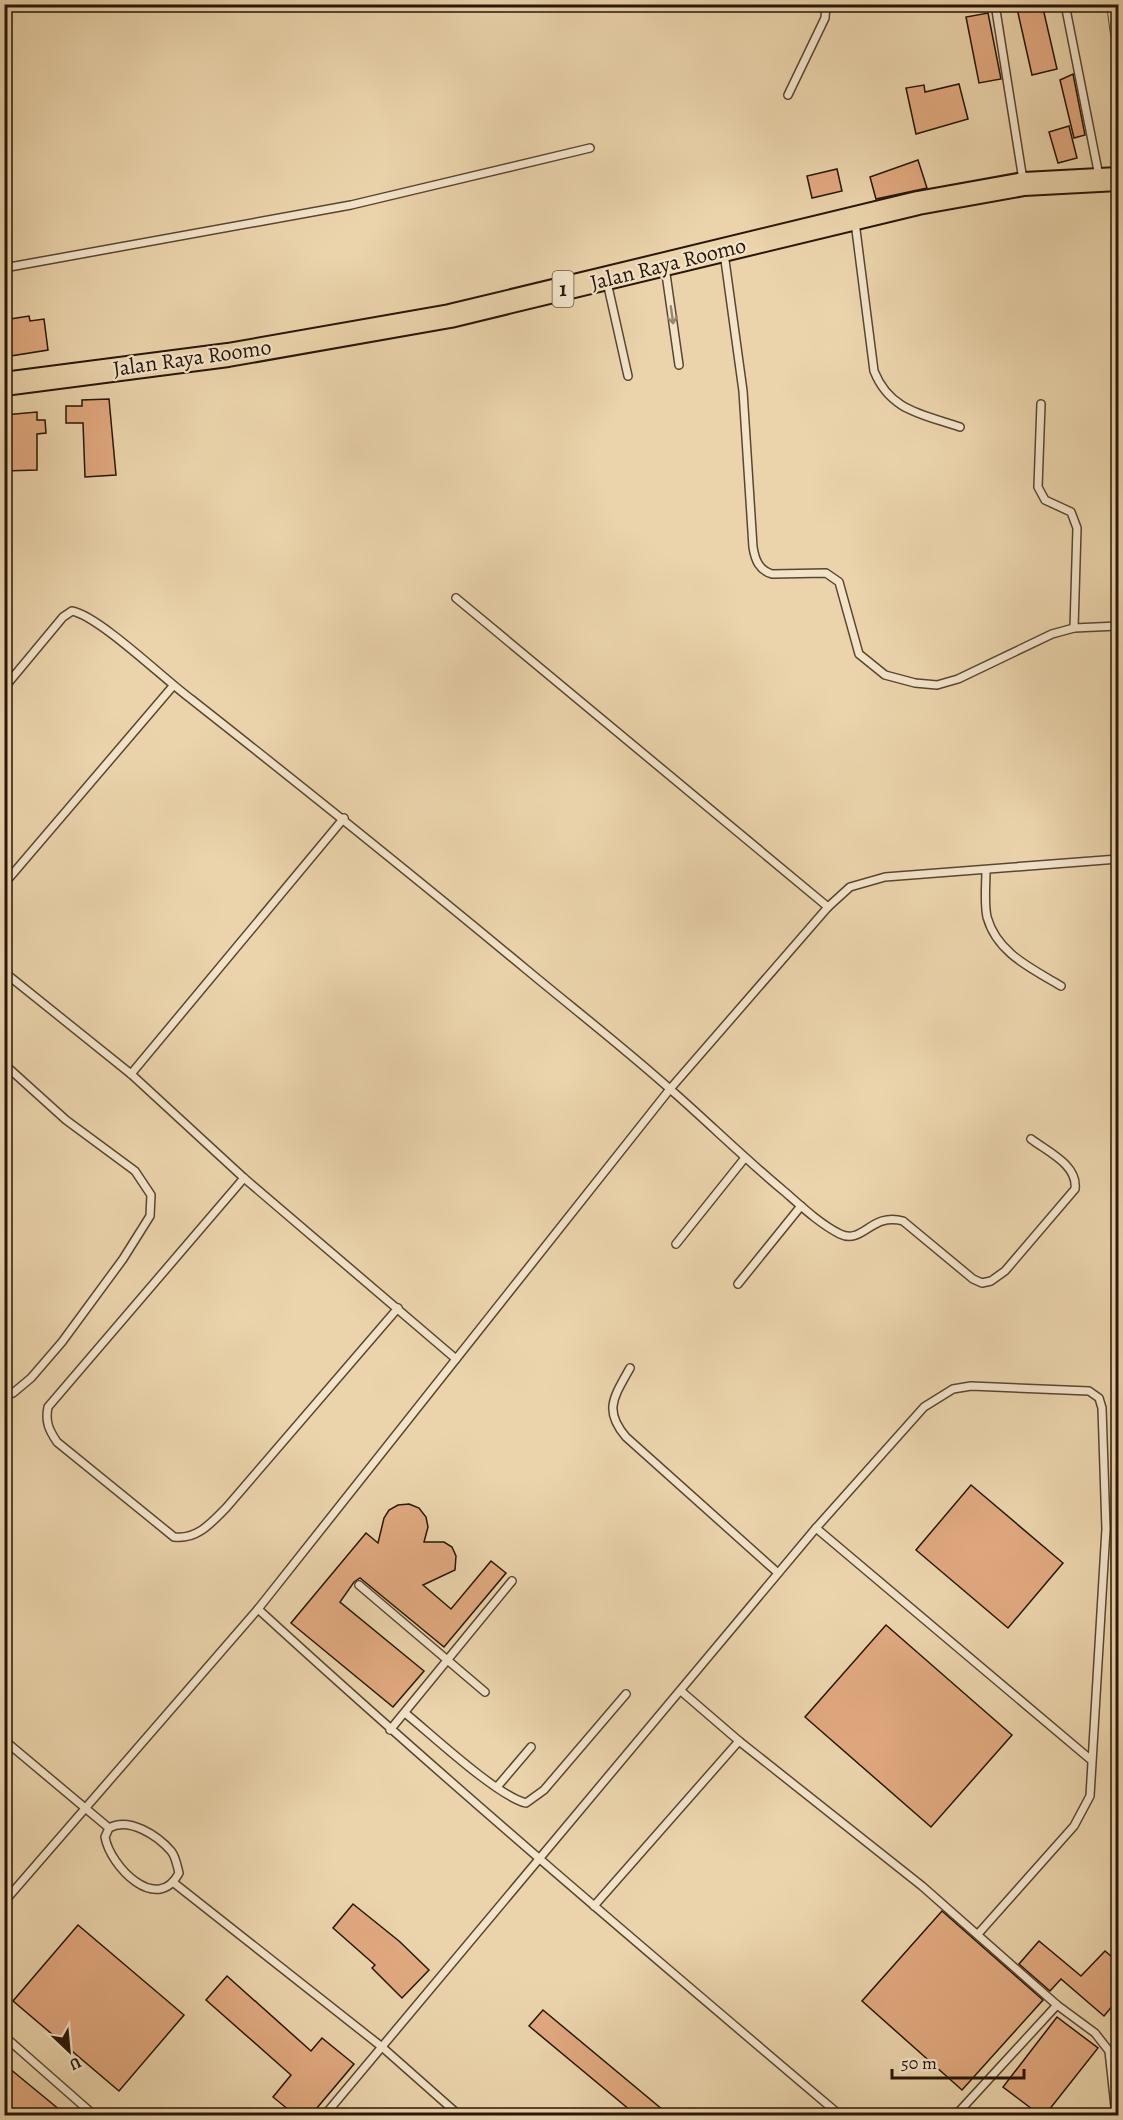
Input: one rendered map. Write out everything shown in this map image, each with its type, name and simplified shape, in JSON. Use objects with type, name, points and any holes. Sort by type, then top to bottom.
[{"type":"highway","name":"Jalan Raya Roomo","points":[[4,384],[239,353],[450,316],[854,218],[1024,184],[1109,179]]},
{"type":"street","points":[[1114,4],[1119,34]]},
{"type":"lane","points":[[788,95],[825,18],[826,4]]},
{"type":"lane","points":[[995,4],[1024,184]]},
{"type":"lane","points":[[1065,4],[1109,179]]},
{"type":"lane","points":[[4,268],[351,205],[590,148]]},
{"type":"lane","points":[[854,218],[874,371],[880,387],[899,406],[960,427]]},
{"type":"lane","points":[[724,250],[743,391],[754,557],[765,572],[772,574],[826,573],[834,576],[839,582],[859,654],[885,675],[915,683],[937,685],[958,679],[1052,633],[1074,628],[1119,626]]},
{"type":"lane","points":[[665,265],[679,365]]},
{"type":"lane","points":[[606,279],[628,376]]},
{"type":"lane","points":[[1041,404],[1038,487],[1045,500],[1071,512],[1077,528],[1074,628]]},
{"type":"lane","points":[[456,598],[828,907]]},
{"type":"lane","points":[[4,688],[63,617],[72,611],[91,618],[173,686],[344,818],[670,1089],[744,1159],[801,1206],[840,1234],[849,1237],[858,1235],[880,1220],[891,1218],[903,1221],[973,1279],[982,1283],[991,1281],[1005,1271],[1075,1189],[1076,1179],[1071,1169],[1031,1139]]},
{"type":"lane","points":[[4,884],[173,686]]},
{"type":"lane","points":[[131,1074],[344,818]]},
{"type":"lane","points":[[4,1902],[258,1609],[670,1089],[828,907],[850,887],[885,877],[1119,859]]},
{"type":"lane","points":[[986,870],[987,915],[998,941],[1022,963],[1061,986]]},
{"type":"lane","points":[[4,972],[131,1074],[244,1178],[456,1359]]},
{"type":"lane","points":[[4,1064],[66,1120],[135,1171],[151,1195],[150,1216],[123,1259],[55,1351],[13,1393],[4,1396]]},
{"type":"lane","points":[[676,1244],[744,1159]]},
{"type":"lane","points":[[244,1178],[48,1407],[47,1424],[57,1442],[174,1537],[186,1538],[211,1523],[226,1508],[398,1308]]},
{"type":"lane","points":[[738,1284],[801,1206]]},
{"type":"lane","points":[[630,1368],[611,1410],[615,1424],[778,1573]]},
{"type":"lane","points":[[324,2115],[816,1528],[924,1407],[953,1389],[970,1386],[1070,1389],[1095,1393],[1102,1408],[1106,1529],[1090,1759],[1090,1796],[1085,1810],[978,1934]]},
{"type":"lane","points":[[816,1528],[1090,1759]]},
{"type":"lane","points":[[390,1730],[512,1581]]},
{"type":"lane","points":[[359,1584],[485,1692]]},
{"type":"lane","points":[[258,1609],[390,1730],[538,1860],[841,2115]]},
{"type":"lane","points":[[681,1691],[739,1741],[978,1934],[1057,2005],[1095,2032],[1109,2051],[1116,2115]]},
{"type":"lane","points":[[405,1713],[514,1800],[526,1803],[533,1799],[626,1694]]},
{"type":"lane","points":[[4,1740],[109,1828]]},
{"type":"lane","points":[[594,1906],[739,1741]]},
{"type":"lane","points":[[497,1787],[531,1747]]},
{"type":"lane","points":[[117,1823],[134,1826],[171,1851],[179,1873],[174,1883],[163,1890],[151,1891],[137,1882],[110,1855],[105,1837],[109,1828],[117,1823]]},
{"type":"lane","points":[[174,1883],[382,2047],[460,2115]]},
{"type":"lane","points":[[955,2115],[1057,2005]]},
{"type":"lane","points":[[4,2036],[95,2115]]},
{"type":"building","points":[[1016,4],[1042,4],[1057,69],[1032,75]]},
{"type":"building","points":[[988,13],[1001,79],[979,83],[966,17]]},
{"type":"building","points":[[1073,74],[1085,135],[1074,138],[1060,80]]},
{"type":"building","points":[[959,84],[968,119],[916,134],[906,88],[924,85],[925,92]]},
{"type":"building","points":[[1069,126],[1077,158],[1058,163],[1049,132]]},
{"type":"building","points":[[918,160],[927,188],[876,199],[870,177]]},
{"type":"building","points":[[837,169],[842,191],[812,198],[807,176]]},
{"type":"building","points":[[29,316],[30,321],[44,319],[48,350],[4,357],[4,320]]},
{"type":"building","points":[[109,399],[116,475],[85,477],[83,423],[66,423],[66,406],[82,406],[82,400]]},
{"type":"building","points":[[37,412],[37,420],[45,420],[46,433],[37,434],[37,470],[4,471],[4,415]]},
{"type":"building","points":[[971,1485],[1063,1563],[1008,1628],[916,1550]]},
{"type":"building","points":[[409,1504],[419,1508],[426,1517],[428,1527],[424,1542],[444,1542],[452,1547],[456,1556],[455,1570],[423,1585],[451,1609],[491,1561],[506,1573],[444,1647],[360,1578],[354,1582],[340,1602],[424,1671],[393,1707],[291,1623],[366,1533],[378,1543],[384,1518],[389,1510],[398,1505]]},
{"type":"building","points":[[886,1625],[1012,1735],[931,1827],[805,1717]]},
{"type":"building","points":[[353,1904],[399,1941],[429,1970],[402,1998],[372,1968],[375,1965],[333,1928]]},
{"type":"building","points":[[942,1911],[1043,2000],[962,2090],[862,2001]]},
{"type":"building","points":[[78,1925],[184,2015],[119,2091],[13,2001]]},
{"type":"building","points":[[1039,1941],[1081,1976],[1105,1951],[1119,1963],[1119,1998],[1104,2016],[1061,1979],[1050,1991],[1019,1964]]},
{"type":"building","points":[[227,1976],[311,2051],[322,2038],[354,2064],[311,2115],[295,2115],[273,2097],[291,2075],[206,2000]]},
{"type":"building","points":[[543,2010],[669,2115],[636,2115],[529,2026]]},
{"type":"building","points":[[1057,2017],[1098,2048],[1045,2115],[1040,2115],[1003,2087]]},
{"type":"building","points":[[4,2064],[66,2115],[4,2115]]}]
